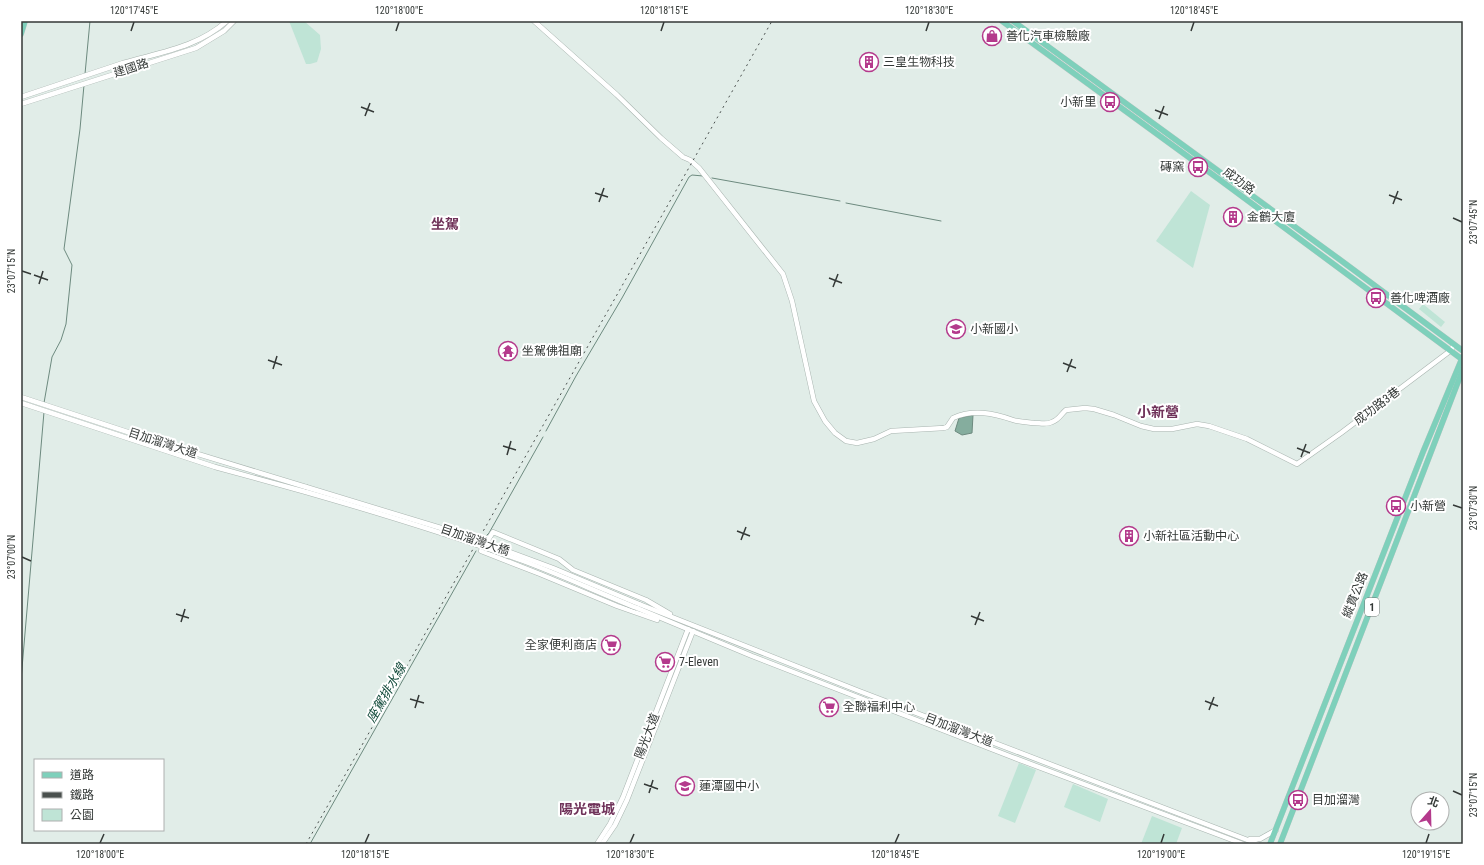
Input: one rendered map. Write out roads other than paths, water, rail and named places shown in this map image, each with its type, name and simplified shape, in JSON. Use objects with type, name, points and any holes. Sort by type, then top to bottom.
[{"type":"main road","points":[[21,34],[25,21]]},
{"type":"main road","name":"成功路","points":[[1002,21],[1220,180],[1450,351],[1462,358]]},
{"type":"main road","name":"成功路","points":[[1013,21],[1333,254],[1463,351]]},
{"type":"main road","name":"縱貫公路","points":[[1270,844],[1462,358]]},
{"type":"main road","name":"縱貫公路","points":[[1280,844],[1320,738],[1395,550],[1463,369]]},
{"type":"street","name":"建國路","points":[[21,97],[123,63],[192,44],[227,21]]},
{"type":"street","name":"建國路","points":[[21,104],[196,48],[224,31],[234,21]]},
{"type":"street","name":"成功路3巷","points":[[534,21],[617,95],[661,138],[683,157],[690,160],[699,168],[783,274],[792,301],[814,401],[825,421],[838,436],[844,440],[857,443],[874,439],[891,431],[930,430],[944,428],[947,427],[953,418],[970,413],[990,414],[1014,420],[1044,424],[1051,423],[1056,420],[1066,410],[1085,408],[1108,413],[1149,428],[1172,429],[1197,424],[1216,428],[1261,445],[1297,464],[1341,433],[1450,351],[1454,345]]},
{"type":"street","name":"目加溜灣大道","points":[[21,397],[306,490]]},
{"type":"street","name":"目加溜灣大道","points":[[21,404],[215,467],[306,490]]},
{"type":"street","name":"目加溜灣大橋","points":[[306,490],[489,549],[638,606]]},
{"type":"street","points":[[678,626],[618,606],[481,551],[493,532],[559,560],[573,570],[646,600],[681,621]]},
{"type":"street","name":"目加溜灣大道","points":[[638,606],[692,625],[1243,843]]},
{"type":"street","name":"目加溜灣大道","points":[[638,606],[690,631],[1012,757],[1243,843],[1258,844]]},
{"type":"street","name":"陽光大道","points":[[602,844],[615,825],[627,800],[692,625]]},
{"type":"street","name":"陽光大道","points":[[597,844],[610,824],[623,797],[690,631]]},
{"type":"street","points":[[1243,843],[1260,839],[1276,830]]},
{"type":"waterway","points":[[85,74],[90,21]]},
{"type":"waterway","points":[[44,403],[52,357],[61,340],[66,324],[72,265],[64,249],[80,129],[84,85]]},
{"type":"waterway","points":[[546,431],[689,177],[692,175],[703,176]]},
{"type":"waterway","points":[[712,178],[840,201]]},
{"type":"waterway","points":[[846,203],[941,221]]},
{"type":"waterway","points":[[21,680],[44,412]]},
{"type":"waterway","points":[[483,539],[489,533],[543,437]]},
{"type":"waterway","name":"座駕排水線","points":[[310,844],[476,551]]},
{"type":"railway","points":[[306,844],[772,21]]},
{"type":"place","name":"善化汽車檢驗廠","points":[[992,36]]},
{"type":"place","name":"三皇生物科技","points":[[869,62]]},
{"type":"place","name":"小新里","points":[[1110,102]]},
{"type":"place","name":"磚窯","points":[[1198,167]]},
{"type":"place","name":"金鶴大廈","points":[[1233,217]]},
{"type":"place","name":"善化啤酒廠","points":[[1376,298]]},
{"type":"place","name":"小新國小","points":[[956,329]]},
{"type":"place","name":"坐駕佛祖廟","points":[[508,351]]},
{"type":"place","name":"小新營","points":[[1396,506]]},
{"type":"place","name":"小新社區活動中心","points":[[1129,536]]},
{"type":"place","name":"全家便利商店","points":[[611,645]]},
{"type":"place","name":"7-Eleven","points":[[665,662]]},
{"type":"place","name":"全聯福利中心","points":[[829,707]]},
{"type":"place","name":"蓮潭國中小","points":[[685,786]]},
{"type":"place","name":"目加溜灣","points":[[1298,800]]},
{"type":"district","name":"坐駕","points":[[445,224]]},
{"type":"district","name":"小新營","points":[[1158,412]]},
{"type":"district","name":"陽光電城","points":[[587,809]]}]
